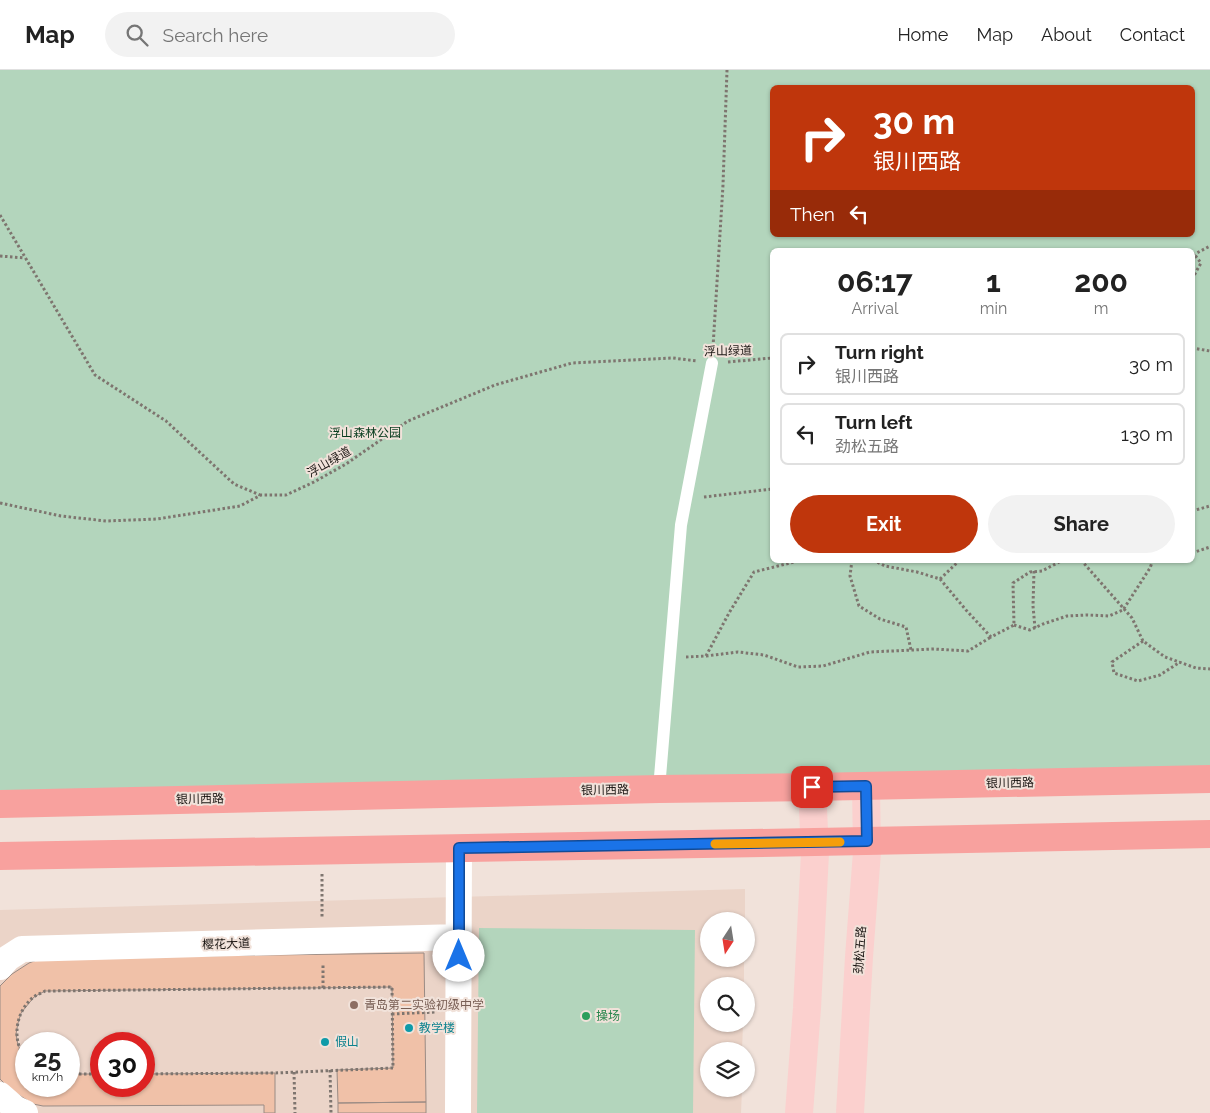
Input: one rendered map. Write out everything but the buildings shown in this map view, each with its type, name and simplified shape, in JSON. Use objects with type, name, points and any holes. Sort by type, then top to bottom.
[{"type":"main road","name":"银川西路","points":[[0,804],[1210,779]]},
{"type":"main road","name":"劲松五路","points":[[850,1113],[867,841],[866,786]]},
{"type":"main road","points":[[799,1113],[807,1008],[815,853],[812,787]]},
{"type":"main road","points":[[0,856],[1210,834]]},
{"type":"street","points":[[459,848],[459,1012],[465,1105]]},
{"type":"street","name":"樱花大道","points":[[0,967],[8,958],[22,950],[459,937]]},
{"type":"street","points":[[0,1095],[16,1109],[25,1113]]},
{"type":"lane","points":[[659,789],[681,525],[712,363]]},
{"type":"path","points":[[712,363],[723,185],[727,70]]},
{"type":"path","points":[[0,215],[95,375],[166,421],[234,484],[261,496]]},
{"type":"path","points":[[1195,253],[1210,246]]},
{"type":"path","points":[[0,256],[25,258]]},
{"type":"path","points":[[1195,256],[1201,263],[1195,274]]},
{"type":"path","points":[[1195,348],[1210,351]]},
{"type":"path","name":"浮山绿道","points":[[0,503],[61,516],[106,521],[157,519],[219,510],[240,506],[261,496],[286,494],[314,482],[346,464],[408,421],[494,385],[572,363],[674,358],[712,363],[770,358]]},
{"type":"path","points":[[686,499],[770,488]]},
{"type":"path","points":[[1195,510],[1210,506]]},
{"type":"path","points":[[1195,552],[1210,547]]},
{"type":"path","points":[[706,656],[754,572],[790,563]]},
{"type":"path","points":[[852,563],[850,576],[859,606],[880,619],[906,627],[911,650]]},
{"type":"path","points":[[878,563],[940,579],[991,637]]},
{"type":"path","points":[[940,579],[957,563]]},
{"type":"path","points":[[1014,625],[1013,583],[1030,572],[1042,571],[1057,563]]},
{"type":"path","points":[[1084,563],[1132,618],[1143,641],[1165,656],[1196,668],[1210,669]]},
{"type":"path","points":[[670,657],[706,656],[738,652],[764,655],[798,667],[823,666],[870,652],[934,649],[968,651],[1014,625],[1030,630],[1067,616],[1109,616],[1123,610],[1152,563]]},
{"type":"path","points":[[1034,571],[1033,606],[1035,628]]},
{"type":"path","points":[[1143,641],[1112,662],[1114,673],[1138,681],[1160,676],[1180,662]]},
{"type":"path","points":[[322,850],[323,941]]},
{"type":"path","points":[[16,1032],[21,1013],[34,997],[45,991],[392,987],[393,1068],[294,1072],[155,1074]]},
{"type":"path","points":[[392,1014],[459,1012]]},
{"type":"path","points":[[330,1070],[331,1113]]},
{"type":"path","points":[[294,1072],[295,1113]]},
{"type":"shaded area","name":"青岛第二实验初级中学","points":[[745,889],[745,912],[700,912],[700,968],[744,968],[744,977],[700,977],[700,1032],[743,1032],[742,1042],[700,1042],[700,1097],[742,1097],[741,1113],[0,1113],[0,910]]},
{"type":"green space","name":"浮山森林公园","points":[[0,70],[1210,70],[1210,779],[0,804]]},
{"type":"green space","name":"操场","points":[[479,928],[695,930],[693,1113],[477,1113]]},
{"type":"slow traffic","points":[[715,844],[840,842]]},
{"type":"place","name":"青岛第二实验初级中学","points":[[354,1005]]},
{"type":"place","name":"操场","points":[[586,1016]]},
{"type":"place","name":"教学楼","points":[[409,1028]]},
{"type":"place","name":"假山","points":[[325,1042]]},
{"type":"route","points":[[459,956],[459,848],[867,841],[866,786],[812,787]]}]
